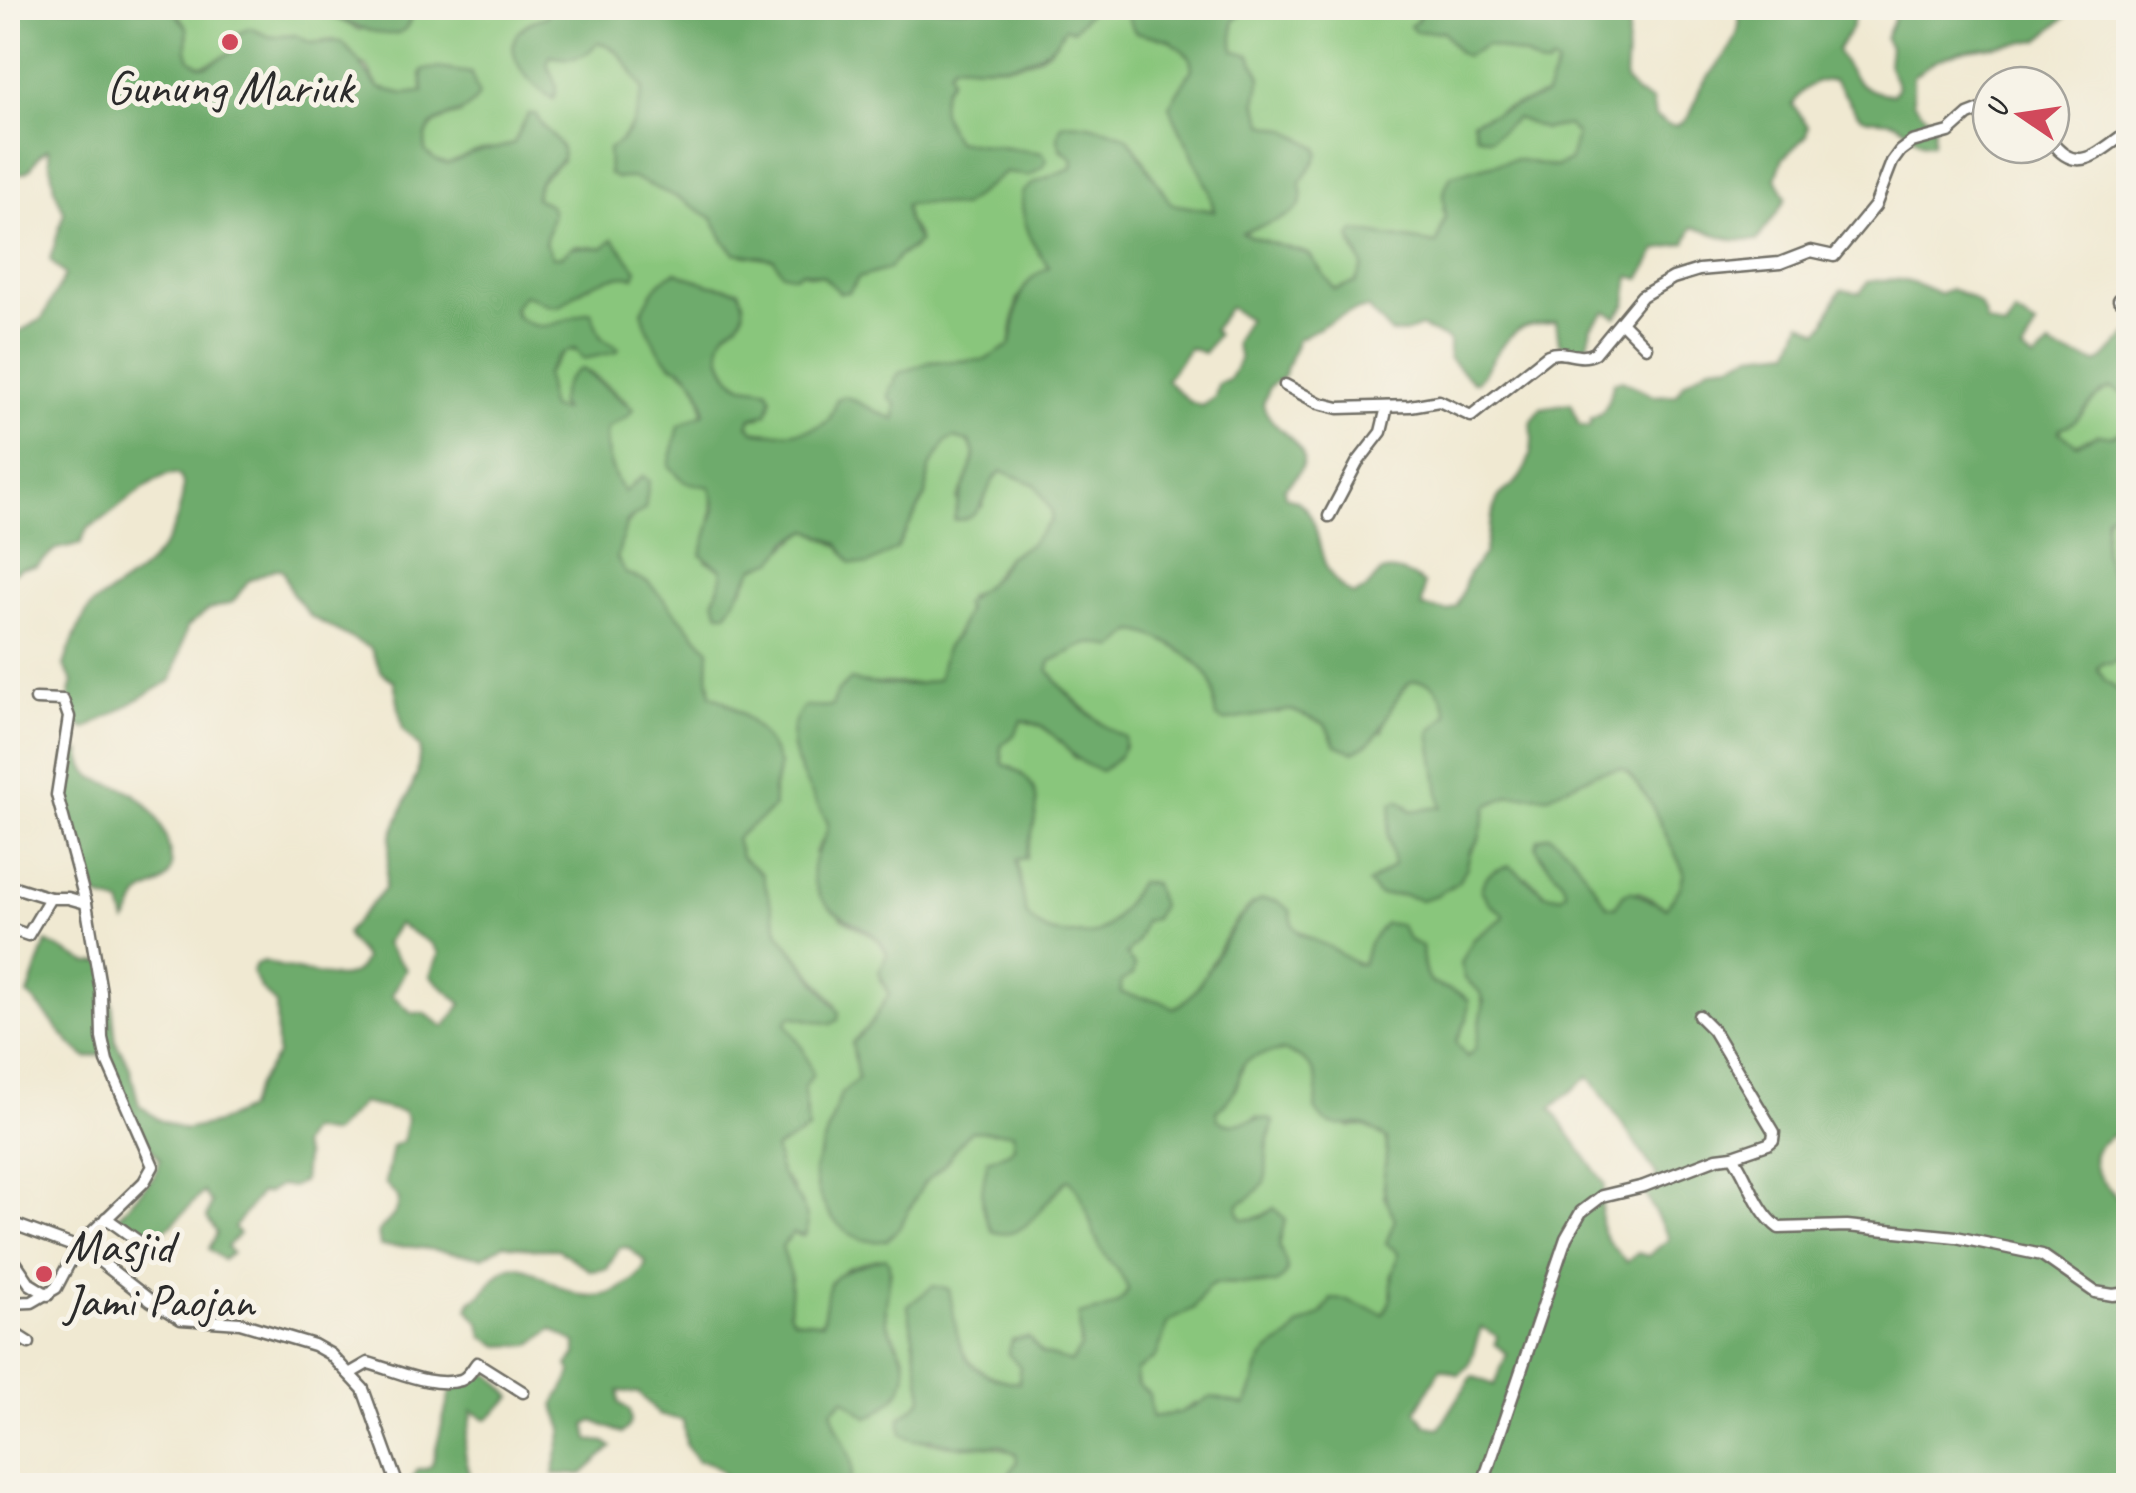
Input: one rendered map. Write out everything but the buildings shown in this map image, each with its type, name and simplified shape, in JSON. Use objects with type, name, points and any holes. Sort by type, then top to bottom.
[{"type":"street","points":[[1285,385],[1318,403],[1339,408],[1439,401],[1471,416],[1548,354],[1586,358],[1595,353],[1642,296],[1673,278],[1699,270],[1780,263],[1811,251],[1834,256],[1875,206],[1892,162],[1900,152],[1912,142],[1949,132],[1971,114]]},
{"type":"street","points":[[2071,157],[2099,155],[2128,132]]},
{"type":"street","points":[[2119,300],[2128,289]]},
{"type":"street","points":[[1621,322],[1646,347]]},
{"type":"street","points":[[1328,516],[1357,463],[1381,432],[1387,407]]},
{"type":"street","points":[[8,1303],[32,1302],[61,1282],[78,1246],[144,1182],[153,1163],[111,1071],[102,1038],[101,992],[86,903],[57,795],[69,717],[63,700],[36,699]]},
{"type":"street","points":[[8,885],[50,898],[86,903]]},
{"type":"street","points":[[8,928],[28,935],[50,898]]},
{"type":"street","points":[[1482,1486],[1566,1238],[1581,1212],[1611,1192],[1633,1190],[1772,1140],[1774,1132],[1719,1039],[1699,1016]]},
{"type":"street","points":[[1733,1156],[1767,1218],[1779,1228],[1847,1226],[1956,1236],[2042,1255],[2095,1292],[2128,1293]]},
{"type":"street","points":[[106,1218],[152,1251]]},
{"type":"street","points":[[8,1222],[78,1246],[181,1320],[240,1322],[314,1345],[330,1354],[368,1398],[398,1486]]},
{"type":"street","points":[[11,1256],[30,1284],[48,1294]]},
{"type":"street","points":[[8,1322],[18,1336],[30,1343]]},
{"type":"street","points":[[350,1374],[368,1363],[426,1379],[457,1380],[466,1378],[478,1363],[523,1392]]},
{"type":"green space","points":[[15,8],[171,8],[187,27],[187,51],[199,65],[206,66],[231,52],[239,33],[250,28],[271,37],[295,35],[311,43],[341,42],[379,88],[404,94],[423,92],[422,70],[471,73],[479,96],[461,112],[435,122],[426,137],[425,151],[448,163],[474,152],[506,146],[514,143],[528,114],[536,114],[563,151],[560,161],[539,182],[535,198],[550,205],[553,212],[545,243],[553,257],[562,256],[572,247],[603,248],[613,239],[637,270],[634,277],[611,278],[587,287],[561,305],[551,306],[523,295],[514,308],[516,316],[536,326],[591,312],[601,338],[619,348],[617,352],[583,359],[575,349],[561,355],[545,375],[550,408],[563,410],[559,404],[566,383],[582,369],[633,409],[607,428],[606,436],[610,462],[624,492],[643,476],[649,481],[645,509],[627,521],[617,558],[625,573],[648,582],[709,650],[711,695],[752,723],[769,743],[779,765],[774,806],[736,839],[741,857],[762,874],[779,933],[839,1012],[838,1020],[831,1024],[791,1016],[786,1023],[813,1074],[804,1088],[808,1130],[775,1149],[781,1174],[807,1218],[805,1236],[793,1233],[782,1246],[791,1277],[789,1312],[793,1319],[822,1323],[833,1280],[848,1270],[886,1258],[890,1270],[886,1319],[906,1369],[896,1396],[868,1418],[844,1399],[832,1410],[852,1465],[848,1485],[727,1485],[731,1483],[720,1470],[697,1461],[686,1445],[683,1420],[659,1415],[639,1393],[619,1391],[619,1403],[630,1414],[628,1428],[622,1433],[593,1421],[586,1425],[589,1440],[612,1447],[582,1474],[553,1474],[563,1429],[554,1405],[572,1373],[568,1365],[576,1355],[576,1343],[552,1329],[531,1345],[500,1346],[483,1337],[480,1323],[468,1309],[471,1301],[499,1273],[511,1267],[521,1267],[574,1293],[590,1296],[607,1294],[626,1285],[641,1273],[646,1262],[627,1247],[619,1248],[607,1269],[591,1271],[558,1249],[504,1244],[483,1257],[380,1246],[378,1233],[398,1205],[399,1199],[385,1183],[392,1146],[403,1141],[407,1119],[403,1112],[362,1103],[332,1134],[309,1130],[300,1146],[305,1157],[303,1181],[260,1193],[234,1228],[239,1234],[227,1247],[232,1253],[223,1260],[209,1249],[217,1233],[207,1218],[211,1202],[203,1192],[173,1223],[155,1232],[145,1232],[118,1217],[154,1176],[160,1159],[146,1142],[109,1058],[87,1058],[28,995],[46,942],[88,963],[108,965],[116,1043],[129,1065],[139,1105],[159,1120],[184,1130],[217,1123],[247,1109],[277,1055],[276,1005],[252,972],[256,964],[264,961],[340,977],[359,968],[364,959],[346,933],[385,888],[391,837],[417,774],[420,748],[403,730],[394,681],[381,672],[371,649],[310,616],[291,591],[282,569],[248,581],[233,602],[208,610],[187,627],[172,680],[86,729],[75,721],[69,702],[73,682],[64,666],[76,633],[94,604],[137,574],[160,552],[176,522],[183,484],[178,475],[155,481],[89,528],[80,544],[56,549],[37,566],[8,576],[8,344],[15,334],[42,319],[65,275],[50,260],[64,212],[54,188],[48,149],[21,174],[13,175],[9,168],[19,86],[14,71],[8,72],[8,56],[17,54],[20,37]],"holes":[[[398,924],[432,944],[439,953],[430,976],[462,1004],[445,1027],[424,1013],[412,1013],[392,995],[406,969],[385,944]]]},
{"type":"green space","points":[[171,8],[298,8],[334,17],[359,30],[412,14],[411,8],[548,8],[546,17],[520,31],[514,49],[549,72],[546,64],[550,56],[575,57],[596,43],[605,45],[624,60],[643,89],[635,121],[616,146],[609,174],[634,178],[713,219],[735,253],[774,259],[809,275],[823,276],[834,287],[854,286],[857,278],[889,269],[899,256],[914,248],[918,235],[907,221],[905,205],[961,207],[1006,172],[1024,175],[1043,166],[1046,160],[1024,153],[956,142],[940,105],[949,83],[948,70],[954,64],[1004,65],[1029,60],[1051,48],[1065,28],[1074,29],[1094,8],[1123,8],[1135,32],[1170,40],[1190,56],[1192,69],[1169,106],[1209,190],[1214,212],[1171,204],[1137,150],[1119,135],[1107,132],[1060,149],[1073,159],[1072,168],[1035,182],[1039,254],[1050,267],[1017,299],[1010,345],[985,360],[930,362],[890,398],[896,404],[895,421],[852,399],[837,399],[831,417],[820,426],[791,432],[753,431],[748,425],[752,418],[760,417],[771,406],[768,390],[743,386],[730,377],[719,345],[739,290],[707,284],[676,272],[670,363],[687,374],[702,401],[700,432],[685,482],[710,486],[712,508],[706,561],[721,569],[722,577],[714,600],[742,590],[754,568],[771,560],[809,530],[843,549],[912,518],[926,496],[929,469],[946,442],[954,438],[969,442],[975,454],[957,499],[982,507],[990,483],[1002,471],[1036,485],[1052,512],[1051,521],[1030,544],[1007,557],[984,589],[967,597],[964,617],[946,650],[938,679],[923,684],[885,683],[838,691],[832,706],[805,707],[792,744],[797,764],[828,823],[828,831],[815,852],[841,918],[879,940],[888,954],[880,980],[889,994],[871,1024],[852,1043],[858,1079],[841,1094],[814,1170],[899,1228],[924,1183],[944,1165],[965,1136],[972,1131],[1013,1133],[1014,1146],[1010,1152],[988,1160],[1029,1222],[1068,1179],[1083,1202],[1100,1247],[1128,1289],[1114,1305],[1079,1315],[1081,1347],[1071,1363],[1041,1353],[1028,1337],[1019,1383],[989,1375],[969,1360],[956,1337],[952,1305],[908,1306],[923,1396],[900,1418],[914,1440],[993,1447],[1016,1455],[1018,1462],[1001,1485],[848,1485],[852,1465],[832,1410],[844,1399],[869,1417],[877,1412],[893,1392],[905,1358],[887,1323],[885,1297],[891,1272],[878,1259],[847,1268],[830,1283],[822,1323],[793,1319],[789,1312],[791,1277],[782,1246],[793,1233],[801,1236],[793,1188],[779,1172],[775,1149],[808,1130],[804,1088],[813,1074],[803,1049],[785,1023],[791,1016],[831,1024],[836,1004],[779,933],[762,875],[741,857],[736,839],[746,826],[769,813],[779,765],[752,723],[711,695],[709,650],[648,582],[625,573],[617,558],[623,530],[634,516],[633,483],[625,493],[610,462],[606,436],[607,428],[628,416],[628,402],[589,372],[564,411],[550,408],[545,375],[566,350],[578,351],[604,341],[587,312],[568,321],[536,327],[519,318],[514,308],[523,295],[561,305],[605,279],[634,277],[636,269],[613,239],[604,248],[576,246],[553,258],[545,244],[553,212],[543,201],[535,199],[540,180],[562,161],[561,146],[528,114],[514,143],[448,164],[433,160],[425,151],[430,129],[439,121],[461,114],[421,75],[423,92],[404,94],[379,88],[367,67],[355,61],[347,46],[333,40],[311,43],[295,35],[271,37],[250,28],[235,41],[231,52],[199,65],[189,58],[186,26]]},
{"type":"green space","points":[[298,8],[411,8],[403,30],[383,34]]},
{"type":"green space","points":[[548,8],[1094,8],[1073,30],[1065,28],[1045,51],[1031,58],[1002,65],[954,64],[949,70],[951,79],[941,103],[956,141],[1043,153],[1047,160],[1043,167],[1029,176],[1005,172],[961,207],[905,205],[907,221],[919,242],[889,269],[858,278],[849,292],[840,293],[823,276],[802,271],[795,276],[782,273],[774,259],[735,253],[713,219],[634,178],[609,174],[608,149],[628,132],[643,89],[620,54],[597,43],[576,58],[550,56],[547,64],[555,85],[553,99],[540,90],[520,68],[513,44],[528,24],[546,17]]},
{"type":"green space","points":[[1123,8],[1250,8],[1233,21],[1233,50],[1250,55],[1261,77],[1256,102],[1264,124],[1287,130],[1317,147],[1319,155],[1300,183],[1303,195],[1294,212],[1242,233],[1309,254],[1334,289],[1355,283],[1363,266],[1350,237],[1356,231],[1437,244],[1445,217],[1443,193],[1451,175],[1515,159],[1555,167],[1570,160],[1577,135],[1568,125],[1543,129],[1517,118],[1491,139],[1476,135],[1473,121],[1546,95],[1557,65],[1553,62],[1547,67],[1539,66],[1526,56],[1487,45],[1465,56],[1443,31],[1415,32],[1410,26],[1423,8],[1630,8],[1625,80],[1636,94],[1652,101],[1655,117],[1674,125],[1687,118],[1702,85],[1735,40],[1738,8],[1857,8],[1851,29],[1837,50],[1865,87],[1894,94],[1898,86],[1888,64],[1890,47],[1885,39],[1898,8],[2076,8],[2039,40],[1960,51],[1936,60],[1913,76],[1913,102],[1934,124],[1933,143],[1921,142],[1894,122],[1860,115],[1833,80],[1809,86],[1793,105],[1808,126],[1806,136],[1783,158],[1776,178],[1786,198],[1757,241],[1733,240],[1693,227],[1686,243],[1657,250],[1640,279],[1630,276],[1626,304],[1616,317],[1606,311],[1591,326],[1588,345],[1575,351],[1559,343],[1556,321],[1526,327],[1505,342],[1482,376],[1473,382],[1449,358],[1449,340],[1421,327],[1391,333],[1368,308],[1340,317],[1298,339],[1283,377],[1270,386],[1263,404],[1277,426],[1302,452],[1303,462],[1298,474],[1284,488],[1285,496],[1308,512],[1324,561],[1339,585],[1353,595],[1383,572],[1401,572],[1424,584],[1422,607],[1448,611],[1457,606],[1469,573],[1485,553],[1498,498],[1525,468],[1532,446],[1531,422],[1541,408],[1571,403],[1579,425],[1589,427],[1591,418],[1605,408],[1614,382],[1622,380],[1654,396],[1676,395],[1684,383],[1711,365],[1732,363],[1752,354],[1791,350],[1802,322],[1819,331],[1842,290],[1860,293],[1868,282],[1879,280],[1905,281],[1939,294],[1951,289],[1979,304],[1986,322],[2005,329],[2015,314],[2036,326],[2022,352],[2034,360],[2050,346],[2096,363],[2128,334],[2128,396],[2112,388],[2104,392],[2059,432],[2076,444],[2098,434],[2111,436],[2128,427],[2128,508],[2118,507],[2106,516],[2104,552],[2111,575],[2128,587],[2128,627],[2119,636],[2118,660],[2097,668],[2105,681],[2128,697],[2128,1134],[2116,1134],[2106,1140],[2098,1147],[2093,1162],[2112,1192],[2119,1199],[2128,1200],[2128,1485],[1001,1486],[1017,1462],[1016,1454],[1000,1445],[955,1446],[932,1439],[914,1440],[902,1434],[900,1418],[923,1396],[908,1306],[933,1286],[949,1289],[959,1339],[971,1363],[997,1379],[1019,1383],[1020,1367],[1008,1354],[1012,1340],[1028,1337],[1042,1353],[1071,1362],[1081,1347],[1079,1315],[1114,1305],[1128,1289],[1100,1247],[1069,1179],[1026,1225],[1004,1234],[992,1231],[982,1188],[988,1160],[1014,1147],[1013,1133],[972,1131],[965,1136],[944,1165],[924,1183],[899,1228],[887,1240],[859,1238],[847,1232],[827,1211],[814,1170],[841,1094],[858,1079],[852,1043],[871,1024],[889,994],[879,972],[887,954],[871,933],[836,912],[818,892],[813,868],[828,823],[798,766],[792,735],[795,720],[804,707],[832,706],[838,691],[850,680],[894,685],[938,679],[946,648],[957,635],[967,608],[963,604],[995,577],[1008,557],[1030,544],[1051,521],[1052,512],[1036,485],[1002,471],[979,509],[965,519],[954,520],[975,454],[970,442],[954,438],[946,442],[929,469],[926,495],[896,549],[867,565],[851,563],[837,543],[809,530],[790,540],[775,560],[754,568],[727,613],[719,613],[714,600],[721,569],[701,555],[715,508],[710,487],[685,482],[669,466],[679,426],[704,413],[703,401],[692,378],[659,351],[642,311],[656,288],[676,272],[707,284],[739,290],[743,313],[722,338],[720,354],[731,377],[744,386],[768,390],[772,398],[767,413],[751,418],[748,425],[754,431],[812,429],[827,421],[837,399],[845,396],[895,420],[896,404],[889,398],[899,373],[930,362],[985,360],[1010,345],[1022,292],[1037,274],[1049,267],[1028,232],[1022,192],[1035,182],[1072,168],[1073,159],[1058,140],[1062,125],[1096,127],[1129,139],[1171,204],[1214,211],[1209,190],[1169,106],[1192,69],[1190,57],[1170,40],[1135,32]],"holes":[[[1229,307],[1248,319],[1235,343],[1240,359],[1229,380],[1218,384],[1215,397],[1202,406],[1190,402],[1166,380],[1189,348],[1204,353],[1217,335],[1213,330]],[[1133,631],[1154,636],[1178,649],[1208,676],[1216,717],[1224,721],[1291,710],[1325,724],[1336,745],[1353,752],[1373,739],[1410,682],[1425,682],[1436,688],[1448,714],[1430,732],[1441,807],[1411,811],[1399,800],[1392,803],[1388,834],[1394,865],[1368,884],[1379,895],[1421,900],[1458,882],[1479,839],[1487,806],[1510,795],[1549,796],[1596,773],[1620,768],[1648,798],[1684,872],[1680,888],[1666,908],[1631,891],[1615,907],[1608,906],[1570,852],[1549,835],[1538,839],[1536,847],[1564,885],[1566,892],[1561,897],[1545,894],[1510,866],[1491,873],[1481,890],[1490,904],[1504,914],[1473,940],[1461,963],[1465,979],[1479,991],[1484,1002],[1475,1049],[1467,1057],[1456,1042],[1467,1019],[1469,1000],[1429,980],[1422,946],[1409,940],[1400,925],[1385,923],[1369,943],[1363,964],[1356,964],[1300,934],[1290,910],[1277,901],[1261,899],[1248,910],[1184,1002],[1173,1008],[1160,1001],[1121,993],[1121,981],[1133,975],[1135,966],[1126,954],[1137,942],[1144,921],[1154,919],[1161,906],[1154,883],[1139,883],[1119,914],[1098,932],[1060,934],[1036,924],[1026,913],[1017,860],[1026,858],[1036,817],[1035,793],[1019,772],[1003,764],[1001,746],[1014,735],[1022,720],[1046,730],[1090,767],[1102,771],[1111,764],[1121,753],[1125,737],[1082,708],[1048,669],[1051,661],[1082,646],[1096,643],[1114,648]],[[1282,1051],[1302,1059],[1316,1079],[1315,1109],[1320,1117],[1332,1124],[1366,1126],[1387,1139],[1384,1187],[1395,1219],[1386,1243],[1398,1253],[1390,1301],[1383,1314],[1347,1300],[1331,1299],[1322,1314],[1298,1326],[1267,1353],[1245,1405],[1212,1397],[1179,1413],[1152,1417],[1149,1394],[1137,1384],[1136,1371],[1156,1357],[1169,1322],[1194,1308],[1215,1283],[1273,1284],[1287,1272],[1279,1246],[1285,1219],[1274,1208],[1252,1219],[1242,1219],[1238,1212],[1239,1204],[1265,1180],[1273,1121],[1226,1123],[1218,1120],[1216,1111],[1234,1091],[1241,1068],[1251,1058]],[[1589,1076],[1657,1175],[1645,1194],[1669,1239],[1648,1256],[1638,1253],[1627,1262],[1609,1243],[1601,1218],[1605,1184],[1551,1108]],[[1481,1327],[1497,1336],[1495,1344],[1507,1354],[1494,1385],[1472,1376],[1439,1429],[1426,1425],[1416,1411],[1441,1368],[1459,1375],[1469,1365]]]},
{"type":"green space","points":[[1250,8],[1423,8],[1417,21],[1423,32],[1443,31],[1465,56],[1487,45],[1526,56],[1539,66],[1547,67],[1553,62],[1557,65],[1546,95],[1500,110],[1476,135],[1491,138],[1517,118],[1544,129],[1568,125],[1577,135],[1570,160],[1555,167],[1515,159],[1460,173],[1443,209],[1445,216],[1437,244],[1356,231],[1352,245],[1363,266],[1355,283],[1334,289],[1309,254],[1241,233],[1275,209],[1319,154],[1317,147],[1287,130],[1264,124],[1256,102],[1261,77],[1233,50],[1233,21]]},
{"type":"green space","points":[[2112,388],[2128,396],[2128,427],[2111,436],[2098,434],[2076,444],[2062,436],[2060,428]]},
{"type":"green space","points":[[2118,506],[2128,508],[2128,587],[2111,575],[2104,552],[2106,517]]},
{"type":"green space","points":[[2128,627],[2128,697],[2105,681],[2097,668],[2120,652],[2119,636]]},
{"type":"green space","points":[[1133,631],[1166,642],[1200,666],[1212,684],[1216,717],[1223,721],[1291,710],[1325,724],[1332,739],[1382,732],[1389,708],[1410,682],[1425,682],[1436,688],[1448,714],[1444,722],[1441,808],[1411,811],[1406,804],[1388,834],[1394,865],[1369,884],[1380,895],[1421,900],[1467,867],[1467,859],[1479,839],[1486,806],[1510,795],[1549,796],[1596,773],[1620,768],[1648,798],[1684,872],[1680,888],[1667,908],[1639,892],[1624,894],[1615,907],[1608,906],[1539,855],[1567,892],[1561,897],[1545,894],[1527,877],[1490,904],[1504,914],[1472,940],[1484,1014],[1475,1049],[1466,1057],[1456,1042],[1467,1019],[1463,995],[1442,989],[1430,980],[1422,946],[1409,940],[1400,925],[1369,943],[1363,964],[1327,948],[1254,903],[1232,926],[1199,985],[1182,1003],[1173,1008],[1160,1001],[1121,993],[1121,981],[1133,975],[1134,970],[1126,955],[1140,929],[1139,883],[1112,921],[1090,935],[1053,933],[1030,919],[1025,913],[1017,859],[1026,858],[1036,804],[1028,781],[1003,764],[1001,746],[1014,735],[1022,720],[1051,730],[1076,759],[1116,760],[1125,746],[1048,669],[1051,661],[1081,646],[1114,648]]},
{"type":"green space","points":[[80,751],[90,775],[132,792],[147,805],[169,848],[169,874],[161,884],[141,895],[126,922],[121,904],[98,897],[70,827],[66,770],[71,754]]},
{"type":"green space","points":[[1282,1051],[1302,1059],[1313,1071],[1317,1088],[1315,1109],[1350,1127],[1366,1126],[1387,1139],[1384,1197],[1396,1219],[1399,1261],[1391,1277],[1394,1294],[1383,1314],[1326,1306],[1322,1314],[1298,1326],[1262,1359],[1245,1405],[1196,1403],[1179,1413],[1151,1417],[1135,1371],[1155,1355],[1169,1322],[1194,1308],[1215,1283],[1265,1285],[1282,1254],[1279,1246],[1285,1220],[1274,1208],[1251,1219],[1242,1219],[1238,1212],[1239,1204],[1251,1196],[1263,1179],[1272,1128],[1257,1117],[1228,1124],[1218,1120],[1216,1112],[1236,1085],[1245,1062],[1257,1054]]},
{"type":"green space","points":[[481,1370],[512,1397],[486,1419],[472,1411],[465,1449],[472,1485],[407,1486],[417,1469],[432,1465],[450,1392]]},
{"type":"place","name":"Gunung Mariuk","points":[[230,42]]},
{"type":"place","name":"Masjid Jami Paojan","points":[[44,1274]]}]
